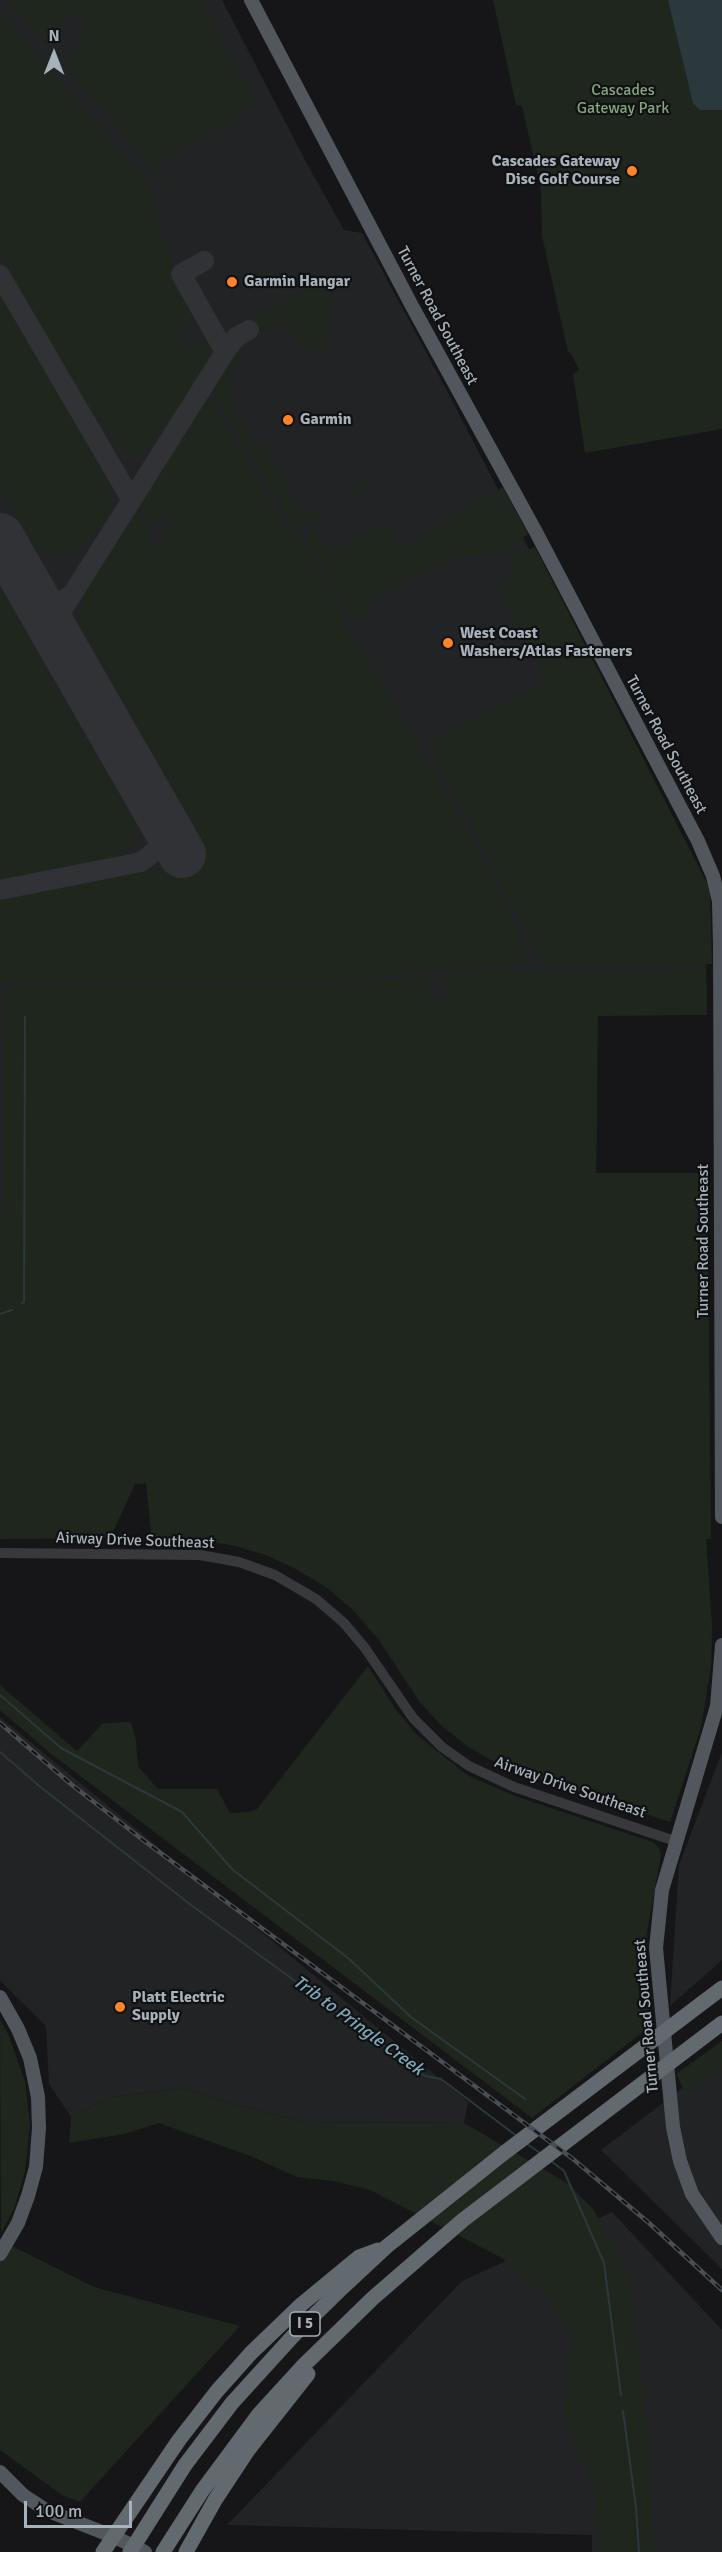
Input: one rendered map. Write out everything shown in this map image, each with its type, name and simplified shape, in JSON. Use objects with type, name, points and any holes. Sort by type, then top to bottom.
[{"type":"highway","name":"I 5","points":[[130,2552],[185,2465],[232,2403],[321,2308],[386,2247],[504,2153],[722,1988]]},
{"type":"highway","name":"I 5","points":[[165,2549],[186,2514],[239,2439],[274,2397],[320,2350],[424,2253],[590,2122],[722,2023]]},
{"type":"highway","name":"I 5","points":[[102,2552],[193,2422],[251,2354],[302,2304],[359,2257],[386,2247]]},
{"type":"highway","points":[[186,2552],[220,2492],[255,2440],[306,2377],[320,2350]]},
{"type":"main road","name":"Turner Road Southeast","points":[[252,0],[698,841],[713,876],[719,901],[720,946],[722,1517]]},
{"type":"main road","name":"Turner Road Southeast","points":[[722,1645],[721,1681],[715,1715],[662,1890],[656,1948],[673,2127],[685,2179],[701,2210],[722,2238]]},
{"type":"main road","points":[[0,1997],[18,2028],[30,2058],[38,2097],[39,2128],[36,2167],[28,2196],[18,2223],[0,2254]]},
{"type":"main road","points":[[0,2472],[23,2495],[46,2510],[117,2538],[145,2552]]},
{"type":"street","name":"Airway Drive Southeast","points":[[0,1553],[200,1556],[233,1561],[275,1575],[316,1599],[344,1623],[361,1642],[413,1718],[442,1747],[469,1766],[514,1788],[675,1841]]},
{"type":"shaded area","points":[[0,0],[222,0],[344,230],[362,233],[447,391],[531,553],[705,904],[707,1015],[598,1015],[595,1067],[596,1173],[707,1173],[711,1539],[706,1539],[712,1628],[711,1666],[701,1727],[670,1822],[504,1767],[467,1746],[441,1725],[419,1701],[379,1640],[357,1613],[326,1587],[266,1555],[236,1546],[196,1539],[152,1539],[146,1483],[135,1484],[110,1538],[0,1539]]},
{"type":"shaded area","points":[[668,0],[722,0],[722,110],[700,110],[693,103]]},
{"type":"shaded area","points":[[0,1717],[468,2102],[464,2123],[304,2122],[225,2102],[187,2088],[112,2097],[71,2117],[49,2084],[46,2026],[0,1981]]},
{"type":"shaded area","points":[[722,1752],[722,1960],[670,2006],[679,1865]]},
{"type":"shaded area","points":[[722,2058],[722,2269],[601,2150]]},
{"type":"shaded area","points":[[612,2212],[722,2330],[722,2552],[592,2552],[592,2535],[227,2525],[462,2281]]},
{"type":"green space","points":[[7,0],[199,0],[254,101],[233,113],[236,118],[157,163],[176,198],[65,67],[89,24],[69,12],[46,44]]},
{"type":"green space","name":"Cascades Gateway Park","points":[[493,0],[722,0],[722,429],[585,453],[573,374],[579,370],[571,353],[568,352],[542,236],[541,190],[522,106],[516,105]]},
{"type":"green space","points":[[0,12],[147,183],[152,193],[161,237],[172,262],[170,263],[199,316],[177,330],[187,348],[210,335],[217,347],[181,407],[138,454],[127,454],[122,451],[82,398],[0,255]]},
{"type":"green space","points":[[322,280],[329,287],[327,290],[333,299],[322,345],[317,351],[298,343],[286,322],[280,302]]},
{"type":"green space","points":[[0,290],[85,438],[112,495],[111,505],[94,539],[72,551],[49,552],[35,547],[0,487]]},
{"type":"green space","points":[[277,304],[284,323],[265,332],[263,329],[259,331],[250,317],[269,306],[272,310]]},
{"type":"green space","points":[[239,346],[240,358],[234,362],[237,367],[231,372],[233,377],[226,381],[231,398],[235,400],[232,411],[235,416],[241,416],[244,425],[249,430],[246,437],[253,444],[246,448],[213,389]]},
{"type":"green space","points":[[203,402],[213,404],[282,523],[298,534],[322,573],[340,607],[344,624],[398,710],[498,886],[525,943],[526,954],[515,965],[503,968],[442,969],[357,980],[15,980],[0,984],[0,898],[161,869],[204,843],[78,620],[87,586],[135,510],[151,526],[146,536],[151,544],[154,547],[161,546],[173,522],[164,516],[158,522],[151,522],[141,510],[139,502]]},
{"type":"green space","points":[[262,441],[304,515],[315,510],[320,518],[302,526],[296,526],[287,518],[247,449]]},
{"type":"green space","points":[[368,479],[371,487],[343,503],[344,499],[357,491],[353,485]]},
{"type":"green space","points":[[503,487],[528,534],[505,550],[483,556],[448,558],[366,603],[367,613],[358,617],[349,614],[306,539],[307,534],[315,529],[329,554],[386,523],[400,549]]},
{"type":"green space","points":[[535,547],[710,889],[712,964],[544,964],[429,746],[430,741],[546,681],[498,589],[511,577],[512,557]]},
{"type":"green space","points":[[0,589],[133,820],[133,836],[129,846],[121,854],[111,859],[0,881]]},
{"type":"green space","points":[[706,969],[707,1015],[598,1016],[596,1173],[707,1173],[711,1539],[706,1539],[712,1628],[711,1666],[701,1727],[670,1822],[504,1767],[467,1746],[441,1725],[419,1701],[379,1640],[353,1610],[326,1587],[266,1555],[236,1546],[196,1539],[152,1539],[146,1483],[135,1484],[110,1538],[0,1538],[0,1208],[4,1209],[5,994],[7,989],[25,984],[314,985],[373,982],[432,975],[433,979],[426,991],[435,1002],[452,994],[440,978],[440,974],[551,970]]},
{"type":"green space","points":[[368,1666],[396,1710],[416,1734],[467,1775],[515,1796],[653,1842],[659,1848],[661,1855],[647,1932],[646,1996],[652,2025],[532,2118],[50,1753],[0,1710],[0,1685],[77,1751],[103,1723],[131,1722],[136,1741],[138,1766],[158,1789],[217,1789],[230,1813],[249,1812],[257,1809]]},
{"type":"green space","points":[[0,2019],[9,2036],[25,2081],[30,2124],[25,2172],[14,2209],[1,2233]]},
{"type":"green space","points":[[722,2041],[722,2066],[686,2094],[676,2074]]},
{"type":"green space","points":[[187,2088],[225,2102],[304,2122],[464,2123],[567,2183],[594,2210],[625,2274],[640,2360],[655,2552],[598,2552],[596,2492],[563,2418],[572,2333],[546,2296],[502,2258],[370,2190],[334,2181],[297,2177],[253,2157],[159,2123],[124,2134],[69,2143],[71,2117],[112,2097]]},
{"type":"green space","points":[[0,2240],[94,2287],[240,2326],[80,2502],[62,2495],[0,2450]]},
{"type":"waterway","points":[[22,1303],[24,1302],[25,1017]]},
{"type":"waterway","points":[[0,1314],[12,1310]]},
{"type":"waterway","points":[[0,1695],[61,1748],[182,1812],[233,1870],[348,1958],[411,2017],[525,2099]]},
{"type":"waterway","name":"Trib to Pringle Creek","points":[[0,1752],[38,1785],[191,1905],[425,2076],[441,2079],[518,2137]]},
{"type":"waterway","name":"Trib to Pringle Creek","points":[[527,2144],[540,2153]]},
{"type":"waterway","name":"Trib to Pringle Creek","points":[[551,2161],[564,2171],[604,2263],[621,2395]]},
{"type":"waterway","name":"Trib to Pringle Creek","points":[[623,2411],[636,2508],[639,2552]]},
{"type":"taxiway","points":[[58,639],[56,627],[61,612],[225,352],[181,274],[204,261]]},
{"type":"taxiway","points":[[0,275],[131,499]]},
{"type":"taxiway","points":[[225,352],[236,337],[249,330]]},
{"type":"taxiway","points":[[31,591],[42,600],[50,601],[63,600],[71,595]]},
{"type":"taxiway","points":[[0,890],[141,862],[155,851],[163,837],[161,818]]},
{"type":"runway","points":[[0,537],[182,854]]},
{"type":"railway","points":[[0,1723],[72,1785],[143,1840],[573,2159],[649,2223],[722,2290]]},
{"type":"place","name":"Cascades Gateway Disc Golf Course","points":[[632,171]]},
{"type":"place","name":"Garmin Hangar","points":[[232,282]]},
{"type":"place","name":"Garmin","points":[[288,420]]},
{"type":"place","name":"West Coast Washers/Atlas Fasteners","points":[[448,643]]},
{"type":"place","name":"Platt Electric Supply","points":[[120,2007]]}]
